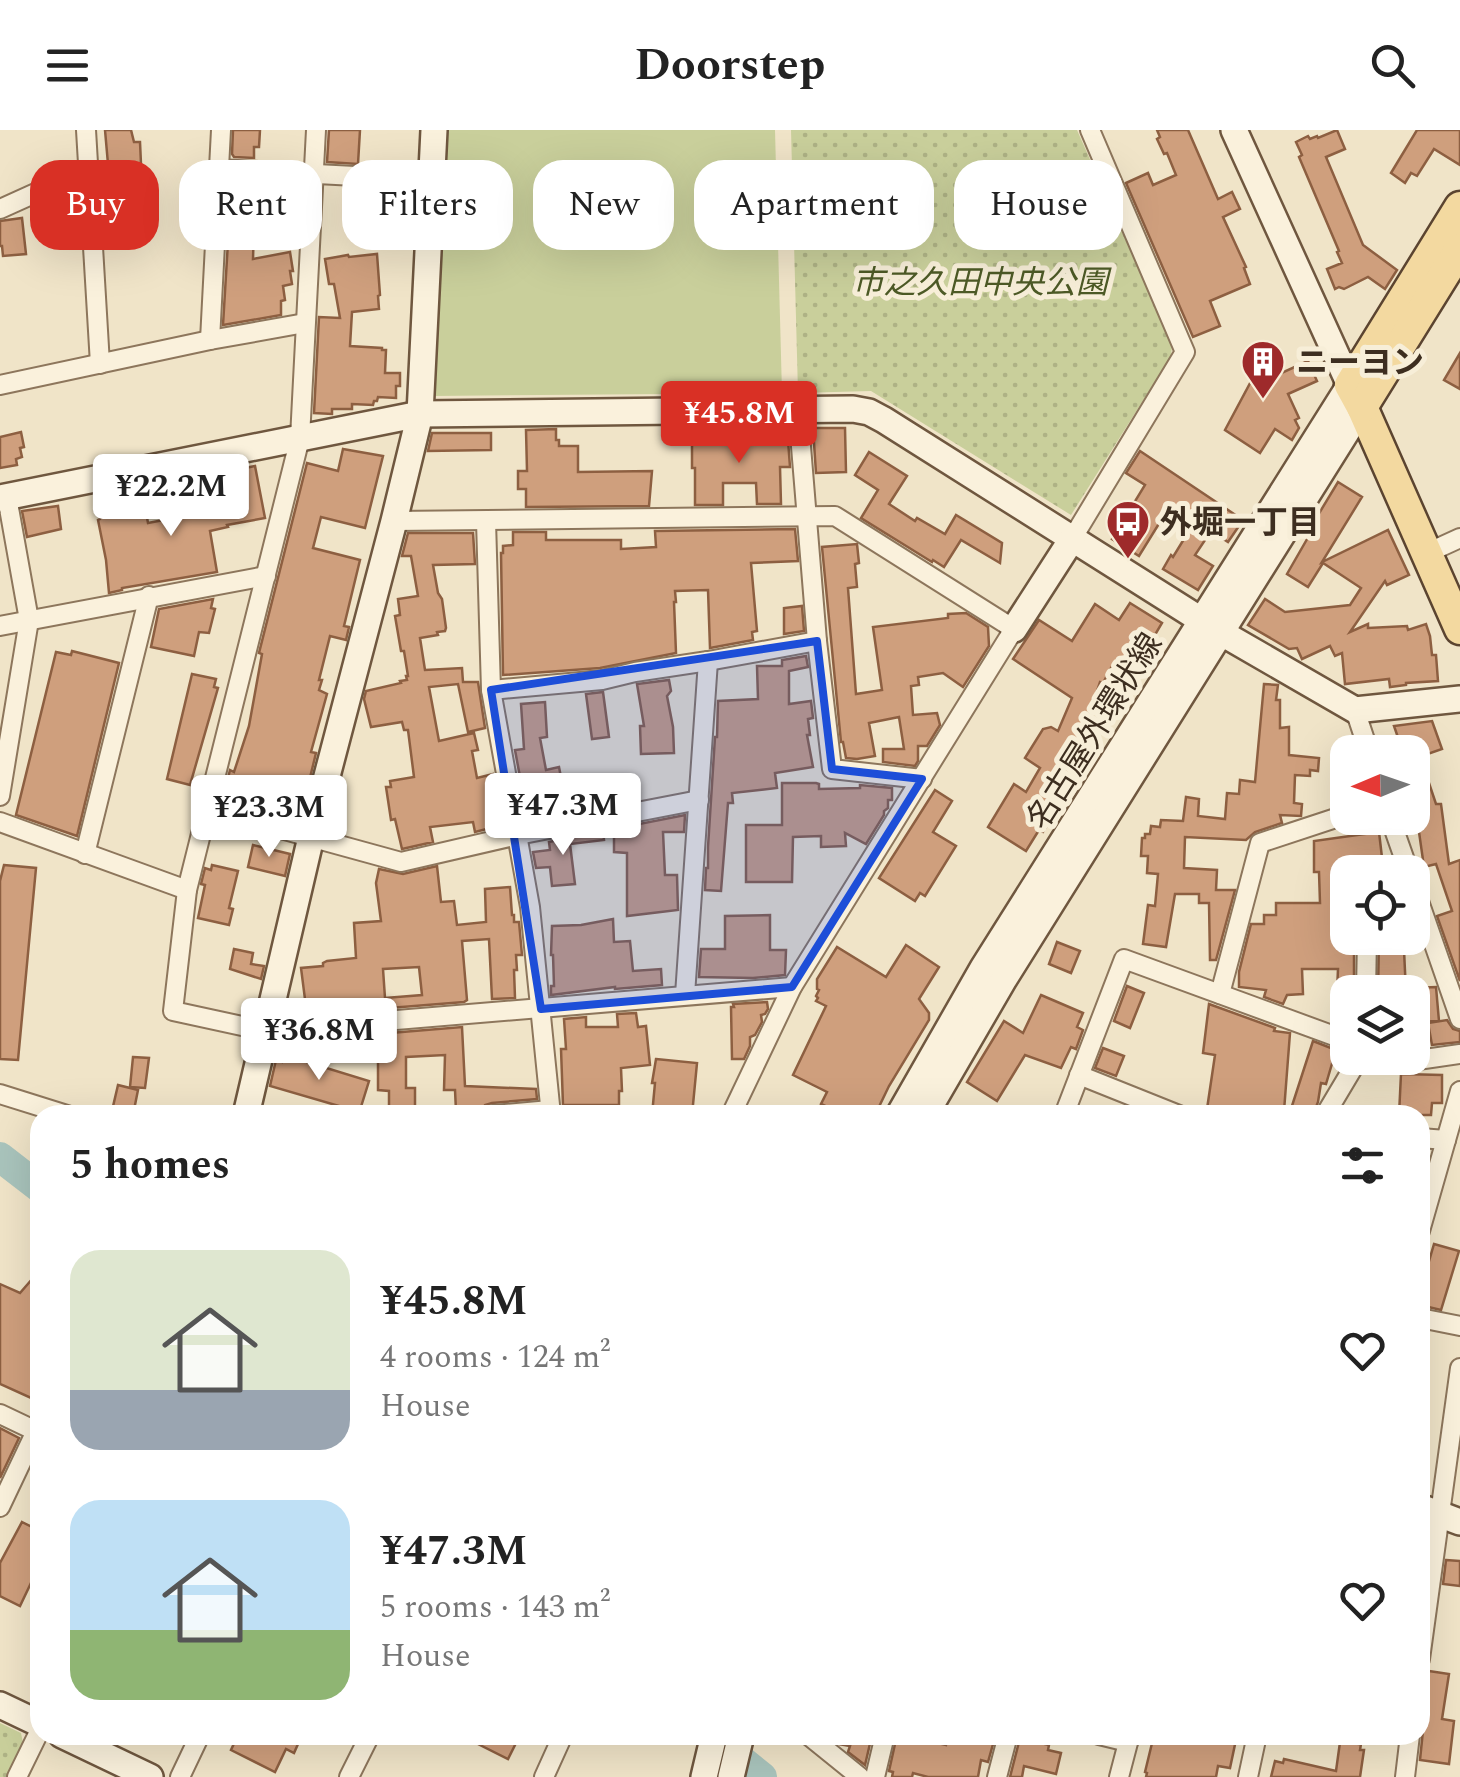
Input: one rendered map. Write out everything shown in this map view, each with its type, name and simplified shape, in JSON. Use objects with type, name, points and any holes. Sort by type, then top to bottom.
[{"type":"main road","points":[[1356,396],[1460,207]]},
{"type":"main road","points":[[1356,396],[1460,250]]},
{"type":"main road","points":[[1356,396],[1460,629]]},
{"type":"street","points":[[86,130],[88,160]]},
{"type":"street","points":[[220,160],[221,130]]},
{"type":"street","points":[[315,160],[316,130]]},
{"type":"street","points":[[433,160],[434,130]]},
{"type":"street","points":[[736,1105],[792,987],[1185,352],[1090,130]]},
{"type":"street","points":[[1234,130],[1356,396]]},
{"type":"street","points":[[0,209],[30,195]]},
{"type":"street","points":[[93,250],[100,364]]},
{"type":"street","points":[[210,340],[215,250]]},
{"type":"street","points":[[309,250],[300,438],[187,890],[172,1011],[265,1032],[792,987]]},
{"type":"street","points":[[248,1105],[311,837],[420,414],[428,250]]},
{"type":"street","points":[[0,385],[305,323]]},
{"type":"street","name":"名古屋外環状線","points":[[905,1105],[982,968],[1211,626],[1356,396]]},
{"type":"street","points":[[0,796],[29,620],[3,498],[420,414],[853,409],[869,412],[1211,626],[1355,710],[1460,698]]},
{"type":"street","points":[[798,410],[832,768],[922,779]]},
{"type":"street","points":[[394,521],[835,516],[1014,630]]},
{"type":"street","points":[[486,520],[491,690],[530,907],[549,1105]]},
{"type":"street","points":[[1425,554],[1460,538]]},
{"type":"street","points":[[0,626],[266,576]]},
{"type":"street","points":[[85,854],[149,596]]},
{"type":"street","name":"名古屋外環状線","points":[[931,1105],[1211,626]]},
{"type":"street","points":[[491,690],[602,680],[817,641]]},
{"type":"street","points":[[685,995],[708,661]]},
{"type":"street","points":[[1355,710],[1363,735]]},
{"type":"street","points":[[208,810],[401,862],[699,800]]},
{"type":"street","points":[[1220,994],[1260,844],[1330,820]]},
{"type":"street","points":[[0,822],[187,890]]},
{"type":"street","points":[[1430,933],[1460,1020]]},
{"type":"street","points":[[1068,1105],[1124,959],[1330,1034]]},
{"type":"street","points":[[1430,1058],[1460,1054]]},
{"type":"street","points":[[1331,1105],[1349,1075]]},
{"type":"street","points":[[1079,1076],[1151,1105]]},
{"type":"street","points":[[1430,1196],[1460,1091]]},
{"type":"street","points":[[0,1094],[35,1105]]},
{"type":"street","points":[[1430,1139],[1446,1140]]},
{"type":"street","points":[[1430,1320],[1460,1326]]},
{"type":"street","points":[[1430,1582],[1460,1368]]},
{"type":"street","points":[[0,1414],[30,1428]]},
{"type":"street","points":[[0,1507],[30,1448]]},
{"type":"street","points":[[0,1706],[30,1722]]},
{"type":"street","points":[[17,1777],[32,1745]]},
{"type":"street","points":[[83,1745],[150,1777]]},
{"type":"street","points":[[180,1777],[195,1745]]},
{"type":"street","points":[[349,1777],[365,1745]]},
{"type":"street","points":[[544,1777],[558,1745]]},
{"type":"street","points":[[704,1777],[712,1745]]},
{"type":"street","points":[[732,1777],[739,1745]]},
{"type":"street","points":[[820,1745],[860,1777]]},
{"type":"street","points":[[875,1777],[883,1745]]},
{"type":"street","points":[[998,1777],[1006,1745]]},
{"type":"street","points":[[1120,1777],[1127,1745]]},
{"type":"street","points":[[1248,1777],[1255,1745]]},
{"type":"street","points":[[1405,1777],[1409,1745]]},
{"type":"highlighted area","points":[[817,641],[832,769],[922,779],[792,987],[541,1009],[491,690]]},
{"type":"green space","points":[[446,130],[775,130],[776,160],[694,160],[694,250],[778,250],[782,393],[434,396],[441,250],[513,250],[513,160],[445,160]]},
{"type":"green space","name":"市之久田中央公園","points":[[791,130],[1077,130],[1090,160],[954,160],[954,250],[1123,250],[1123,234],[1172,345],[1171,356],[1071,515],[871,391],[798,393],[794,250],[934,250],[934,160],[792,160]]},
{"type":"green space","points":[[0,1723],[21,1733],[23,1743],[7,1777],[0,1777]]},
{"type":"building","points":[[105,130],[131,130],[134,142],[140,142],[141,160],[108,160]]},
{"type":"building","points":[[233,130],[260,130],[254,158],[234,157]]},
{"type":"building","points":[[329,130],[360,130],[358,160],[327,162]]},
{"type":"building","points":[[1157,130],[1188,130],[1218,199],[1232,192],[1240,209],[1223,217],[1250,284],[1210,301],[1220,326],[1193,337],[1126,183],[1148,173],[1153,185],[1176,175],[1157,139]]},
{"type":"building","points":[[1337,130],[1345,149],[1326,157],[1363,245],[1397,270],[1385,289],[1368,277],[1344,289],[1335,289],[1327,269],[1342,263],[1296,142]]},
{"type":"building","points":[[1417,130],[1460,130],[1460,165],[1434,149],[1417,176],[1411,173],[1405,183],[1391,173]]},
{"type":"building","points":[[22,218],[26,254],[3,256],[0,221]]},
{"type":"building","points":[[228,250],[253,250],[253,259],[290,252],[292,284],[283,286],[281,315],[223,325]]},
{"type":"building","points":[[377,254],[379,309],[352,312],[350,346],[386,350],[385,373],[400,373],[396,398],[378,397],[373,405],[352,404],[352,409],[332,409],[332,414],[314,413],[319,317],[340,318],[325,259]]},
{"type":"building","points":[[1460,353],[1460,389],[1444,380]]},
{"type":"building","points":[[1263,359],[1275,376],[1308,361],[1317,381],[1288,394],[1299,418],[1295,420],[1299,428],[1292,440],[1275,429],[1260,453],[1225,430]]},
{"type":"building","points":[[813,428],[845,428],[846,472],[816,473]]},
{"type":"building","points":[[556,429],[559,446],[578,446],[578,472],[652,471],[649,506],[526,507],[526,489],[518,489],[518,471],[527,471],[526,430]]},
{"type":"building","points":[[21,432],[22,457],[16,459],[17,465],[0,468],[0,437]]},
{"type":"building","points":[[432,433],[491,433],[491,450],[428,451]]},
{"type":"building","points":[[698,435],[779,435],[779,440],[788,440],[790,467],[780,467],[781,504],[757,504],[756,483],[723,483],[723,505],[695,505],[692,441],[698,440]]},
{"type":"building","points":[[343,449],[383,456],[365,528],[321,517],[313,548],[360,560],[344,626],[349,627],[346,640],[330,636],[319,680],[319,690],[327,694],[311,752],[316,753],[307,790],[265,780],[260,803],[247,799],[245,805],[223,798],[249,726],[262,654],[259,653],[307,463],[338,471]]},
{"type":"building","points":[[1140,451],[1243,520],[1228,542],[1211,531],[1195,555],[1213,566],[1198,590],[1163,569],[1192,526],[1168,509],[1139,556],[1112,539],[1145,485],[1126,473]]},
{"type":"building","points":[[869,452],[907,476],[889,504],[945,534],[956,515],[1002,543],[1000,563],[961,540],[944,567],[861,518],[878,490],[855,475]]},
{"type":"building","points":[[255,466],[265,518],[210,531],[217,572],[109,593],[100,515],[145,506],[148,523],[241,505],[235,470]]},
{"type":"building","points":[[1338,482],[1362,497],[1322,562],[1388,530],[1409,575],[1387,585],[1385,581],[1350,632],[1368,624],[1368,628],[1407,626],[1408,630],[1426,624],[1432,655],[1436,655],[1438,681],[1390,687],[1389,679],[1345,684],[1342,653],[1335,656],[1330,646],[1302,659],[1297,648],[1289,649],[1248,625],[1265,599],[1285,612],[1350,605],[1361,588],[1323,563],[1308,587],[1287,574]]},
{"type":"building","points":[[58,506],[61,529],[27,537],[22,511]]},
{"type":"building","points":[[795,529],[798,561],[751,563],[757,631],[752,632],[753,640],[710,648],[708,590],[675,591],[676,653],[600,668],[503,675],[501,553],[503,546],[513,545],[513,532],[546,532],[546,540],[621,540],[621,549],[656,547],[655,531]]},
{"type":"building","points":[[408,533],[473,533],[475,564],[433,565],[446,628],[438,635],[420,638],[425,670],[462,668],[463,682],[478,682],[485,728],[468,732],[458,684],[429,687],[439,741],[474,733],[478,750],[472,751],[477,778],[493,774],[502,825],[475,832],[473,822],[430,827],[433,842],[402,849],[395,819],[391,820],[386,787],[391,787],[390,781],[414,777],[408,730],[404,730],[402,722],[371,727],[364,699],[366,691],[407,680],[395,616],[400,615],[398,599],[418,596],[411,556],[402,556]]},
{"type":"building","points":[[857,544],[857,587],[848,588],[856,694],[882,690],[873,627],[966,613],[988,627],[989,646],[963,687],[943,673],[918,677],[919,685],[911,686],[913,715],[937,713],[940,725],[927,746],[918,746],[915,766],[883,762],[883,749],[904,749],[899,717],[869,723],[875,756],[846,758],[841,742],[822,547]]},
{"type":"building","points":[[213,599],[211,608],[215,609],[209,633],[199,632],[194,656],[151,647],[159,609]]},
{"type":"building","points":[[1130,603],[1162,623],[1129,679],[1111,668],[1100,682],[1080,742],[1087,747],[1056,797],[1063,801],[1026,851],[988,827],[1014,784],[1026,792],[1040,768],[1025,758],[1043,729],[1051,727],[1058,731],[1072,698],[1013,659],[1039,620],[1072,641],[1095,604],[1119,620]]},
{"type":"building","points":[[802,606],[804,631],[784,634],[784,608]]},
{"type":"building","points":[[72,651],[119,663],[77,836],[16,815],[56,652],[71,655]]},
{"type":"building","points":[[806,656],[808,667],[789,671],[789,704],[811,701],[813,718],[808,719],[807,735],[813,767],[775,773],[777,788],[732,793],[721,891],[705,890],[718,701],[758,699],[757,666],[782,666],[782,660]]},
{"type":"building","points":[[192,674],[216,679],[214,687],[218,688],[190,785],[167,779]]},
{"type":"building","points":[[669,680],[671,691],[667,696],[674,753],[641,754],[640,726],[644,726],[637,684]]},
{"type":"building","points":[[1264,684],[1278,685],[1280,728],[1289,727],[1289,755],[1319,758],[1318,771],[1310,770],[1310,776],[1295,775],[1294,803],[1302,804],[1301,816],[1280,815],[1282,823],[1255,832],[1246,840],[1185,837],[1184,868],[1217,870],[1216,890],[1235,890],[1216,960],[1210,960],[1209,903],[1199,903],[1199,894],[1175,894],[1166,947],[1143,944],[1148,905],[1155,906],[1158,874],[1147,873],[1148,856],[1141,856],[1142,838],[1150,834],[1151,826],[1160,827],[1161,820],[1183,821],[1186,797],[1199,799],[1198,816],[1225,819],[1227,793],[1239,794],[1240,780],[1255,782]]},
{"type":"building","points":[[603,692],[609,737],[592,739],[586,694]]},
{"type":"building","points":[[545,702],[547,737],[540,738],[546,770],[559,767],[568,813],[528,820],[515,750],[524,749],[521,704]]},
{"type":"building","points":[[1432,721],[1442,749],[1430,753],[1430,735],[1397,735],[1394,726]]},
{"type":"building","points":[[782,783],[816,783],[819,789],[860,785],[892,788],[892,800],[888,800],[888,808],[866,844],[845,833],[846,846],[821,847],[821,836],[793,837],[792,882],[746,882],[746,825],[782,825]]},
{"type":"building","points":[[1430,786],[1436,804],[1441,804],[1449,864],[1460,860],[1460,981],[1437,916],[1452,911],[1436,864],[1430,866],[1430,855],[1422,855],[1419,835],[1430,835]]},
{"type":"building","points":[[935,790],[952,801],[933,832],[956,846],[925,896],[920,893],[915,901],[879,878]]},
{"type":"building","points":[[685,815],[684,832],[663,832],[665,875],[677,875],[678,910],[627,916],[627,853],[614,852],[614,836],[632,836],[634,825]]},
{"type":"building","points":[[603,831],[604,840],[570,844],[575,884],[552,886],[550,867],[536,868],[533,852],[550,850],[549,842]]},
{"type":"building","points":[[1379,835],[1382,855],[1330,855],[1330,955],[1354,955],[1354,975],[1338,975],[1338,969],[1302,969],[1303,994],[1287,995],[1283,1004],[1264,997],[1266,990],[1239,987],[1239,972],[1251,924],[1264,924],[1264,915],[1276,915],[1276,903],[1320,903],[1314,841]]},
{"type":"building","points":[[253,845],[290,854],[285,876],[248,867]]},
{"type":"building","points":[[4,865],[36,868],[18,1060],[0,1059],[0,881]]},
{"type":"building","points":[[212,865],[238,871],[229,925],[198,918],[205,868],[211,870]]},
{"type":"building","points":[[437,866],[441,902],[454,901],[457,925],[486,922],[485,889],[510,887],[522,955],[516,955],[515,998],[492,999],[489,939],[462,941],[467,1000],[464,1002],[307,1015],[301,968],[356,958],[354,923],[381,921],[376,883],[379,869],[403,874]],"holes":[[[419,967],[422,995],[385,998],[383,969]]]},
{"type":"building","points":[[770,915],[770,950],[786,950],[785,975],[699,977],[701,949],[725,949],[725,916]]},
{"type":"building","points":[[613,919],[614,942],[630,941],[633,971],[661,969],[662,985],[551,995],[552,926]]},
{"type":"building","points":[[1057,942],[1080,951],[1071,973],[1049,964]]},
{"type":"building","points":[[906,945],[939,967],[919,999],[929,1013],[929,1020],[880,1105],[821,1104],[827,1092],[793,1075],[826,1006],[816,1001],[817,979],[837,947],[886,977]]},
{"type":"building","points":[[234,949],[253,953],[251,964],[264,966],[261,979],[230,969]]},
{"type":"building","points":[[1379,955],[1404,955],[1405,975],[1378,975]]},
{"type":"building","points":[[1127,986],[1144,993],[1130,1028],[1114,1021]]},
{"type":"building","points":[[1430,987],[1436,987],[1439,1021],[1430,1021]]},
{"type":"building","points":[[1041,995],[1083,1013],[1077,1027],[1083,1030],[1076,1049],[1071,1047],[1061,1068],[1025,1055],[997,1101],[967,1082],[1004,1021],[1023,1033]]},
{"type":"building","points":[[767,1002],[768,1009],[761,1015],[755,1035],[750,1037],[744,1059],[732,1059],[731,1007]]},
{"type":"building","points":[[1209,1004],[1275,1028],[1274,1031],[1290,1033],[1284,1105],[1208,1105],[1215,1055],[1203,1053]]},
{"type":"building","points":[[636,1013],[638,1027],[646,1026],[650,1065],[621,1068],[619,1105],[563,1105],[564,1019],[586,1017],[586,1027],[618,1027],[617,1014]]},
{"type":"building","points":[[1447,1020],[1460,1031],[1460,1042],[1432,1045],[1430,1023]]},
{"type":"building","points":[[462,1027],[465,1086],[536,1089],[537,1099],[456,1105],[455,1090],[444,1090],[445,1055],[406,1057],[406,1088],[415,1088],[415,1105],[389,1105],[389,1091],[378,1090],[378,1034]]},
{"type":"building","points":[[1313,1041],[1330,1048],[1330,1070],[1326,1084],[1321,1083],[1317,1105],[1292,1105]]},
{"type":"building","points":[[1103,1048],[1124,1056],[1116,1076],[1095,1068]]},
{"type":"building","points":[[284,1055],[369,1081],[362,1105],[335,1105],[270,1086],[276,1060],[282,1062]]},
{"type":"building","points":[[133,1057],[149,1058],[145,1088],[130,1087]]},
{"type":"building","points":[[656,1059],[697,1063],[693,1105],[653,1105]]},
{"type":"building","points":[[1401,1075],[1442,1075],[1442,1103],[1432,1103],[1431,1115],[1430,1105],[1399,1105]]},
{"type":"building","points":[[118,1085],[138,1090],[135,1105],[113,1105]]},
{"type":"building","points":[[1434,1244],[1459,1251],[1441,1310],[1430,1307],[1430,1258]]},
{"type":"building","points":[[30,1282],[30,1398],[0,1384],[0,1284],[20,1293]]},
{"type":"building","points":[[0,1428],[19,1438],[0,1478]]},
{"type":"building","points":[[22,1522],[30,1526],[30,1585],[20,1606],[0,1596],[0,1563]]},
{"type":"building","points":[[1446,1560],[1460,1561],[1460,1586],[1443,1584]]},
{"type":"building","points":[[1430,1671],[1449,1674],[1442,1719],[1454,1721],[1449,1764],[1420,1760],[1422,1745],[1430,1745]]},
{"type":"building","points":[[233,1745],[298,1745],[294,1753],[286,1749],[275,1772],[231,1750]]},
{"type":"building","points":[[480,1745],[515,1745],[508,1759]]},
{"type":"building","points":[[844,1745],[870,1745],[865,1765],[848,1752],[850,1746]]},
{"type":"building","points":[[895,1745],[993,1745],[988,1762],[981,1760],[978,1777],[928,1777],[913,1773],[912,1777],[892,1777],[893,1772],[889,1771]]},
{"type":"building","points":[[1018,1745],[1049,1745],[1048,1750],[1061,1753],[1056,1774],[1024,1766],[1022,1777],[1010,1777]]},
{"type":"building","points":[[1152,1745],[1235,1745],[1230,1768],[1218,1766],[1216,1777],[1146,1777]]},
{"type":"building","points":[[1340,1745],[1361,1745],[1360,1750],[1364,1750],[1360,1777],[1271,1777],[1275,1761],[1283,1763],[1284,1759],[1336,1771]]},
{"type":"waterway","points":[[0,1157],[30,1180]]},
{"type":"waterway","points":[[722,1745],[762,1777]]},
{"type":"place","name":"ニーヨン","points":[[1263,400]]},
{"type":"place","name":"外堀一丁目","points":[[1128,560]]}]
